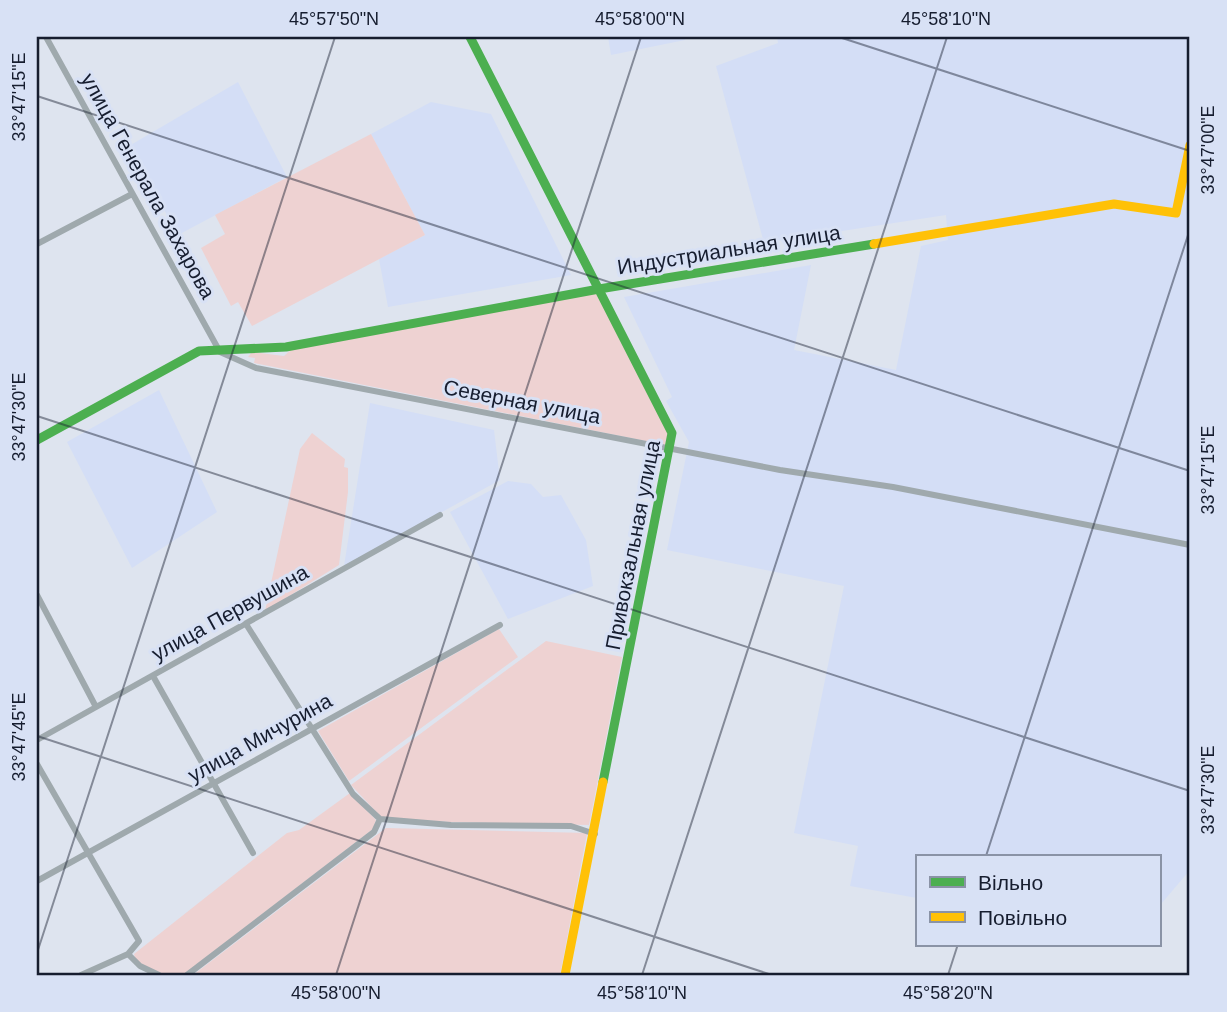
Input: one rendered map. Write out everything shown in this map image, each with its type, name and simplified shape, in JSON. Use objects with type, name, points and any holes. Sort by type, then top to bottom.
[{"type":"street","name":"улица Генерала Захарова","points":[[46,37],[220,352]]},
{"type":"street","name":"Привокзальная улица","points":[[470,37],[672,433],[595,834],[565,975]]},
{"type":"street","name":"Индустриальная улица","points":[[37,440],[199,351],[286,347],[599,289],[1114,204],[1176,213],[1190,145]]},
{"type":"street","points":[[37,244],[132,194]]},
{"type":"street","name":"Северная улица","points":[[220,352],[256,368],[671,449],[905,490],[1190,545]]},
{"type":"street","name":"улица Первушина","points":[[37,740],[440,515]]},
{"type":"street","points":[[37,595],[96,708]]},
{"type":"street","points":[[246,624],[353,794],[380,819],[450,825],[570,826],[595,834]]},
{"type":"street","name":"улица Мичурина","points":[[37,881],[500,625]]},
{"type":"street","points":[[153,676],[253,853]]},
{"type":"street","points":[[37,764],[139,941],[128,954],[81,975]]},
{"type":"street","points":[[187,975],[374,832],[380,819]]},
{"type":"street","points":[[128,954],[140,966],[159,975]]},
{"type":"shaded area","points":[[608,37],[685,37],[685,40],[611,55]]},
{"type":"shaded area","points":[[777,37],[1190,37],[1190,870],[1161,904],[1160,855],[916,855],[916,898],[850,886],[858,846],[794,833],[844,586],[667,550],[689,442],[666,401],[672,397],[624,297],[811,265],[794,350],[896,370],[921,246],[948,240],[946,215],[764,243],[716,66],[778,43]]},
{"type":"shaded area","points":[[238,82],[287,177],[178,235],[129,146]]},
{"type":"shaded area","points":[[431,102],[491,114],[571,275],[388,307],[379,259],[425,235],[371,134]]},
{"type":"shaded area","points":[[371,134],[425,235],[252,326],[238,302],[231,306],[201,248],[225,234],[215,215]]},
{"type":"shaded area","points":[[596,293],[669,432],[666,445],[254,363],[255,358],[248,357],[252,352],[284,356],[293,348]]},
{"type":"shaded area","points":[[159,390],[217,512],[132,568],[67,442]]},
{"type":"shaded area","points":[[370,403],[494,430],[500,480],[344,566]]},
{"type":"shaded area","points":[[312,433],[345,459],[344,467],[348,468],[348,492],[339,565],[265,611],[300,449]]},
{"type":"shaded area","points":[[508,481],[531,484],[543,497],[561,495],[586,540],[593,586],[508,619],[450,512]]},
{"type":"shaded area","points":[[499,629],[518,657],[349,781],[318,731]]},
{"type":"shaded area","points":[[546,641],[622,657],[589,825],[449,822],[381,817],[351,785]]},
{"type":"shaded area","points":[[350,793],[376,820],[373,829],[183,975],[163,975],[136,961],[134,954],[287,833],[299,830]]},
{"type":"shaded area","points":[[386,828],[587,833],[560,975],[193,975]]},
{"type":"traffic: fast","points":[[470,37],[672,433],[603,782]]},
{"type":"traffic: fast","points":[[37,440],[199,351],[286,347],[599,289],[874,244]]},
{"type":"traffic: slow","points":[[874,244],[1114,204],[1176,213],[1190,145]]},
{"type":"traffic: slow","points":[[565,975],[603,782]]}]
